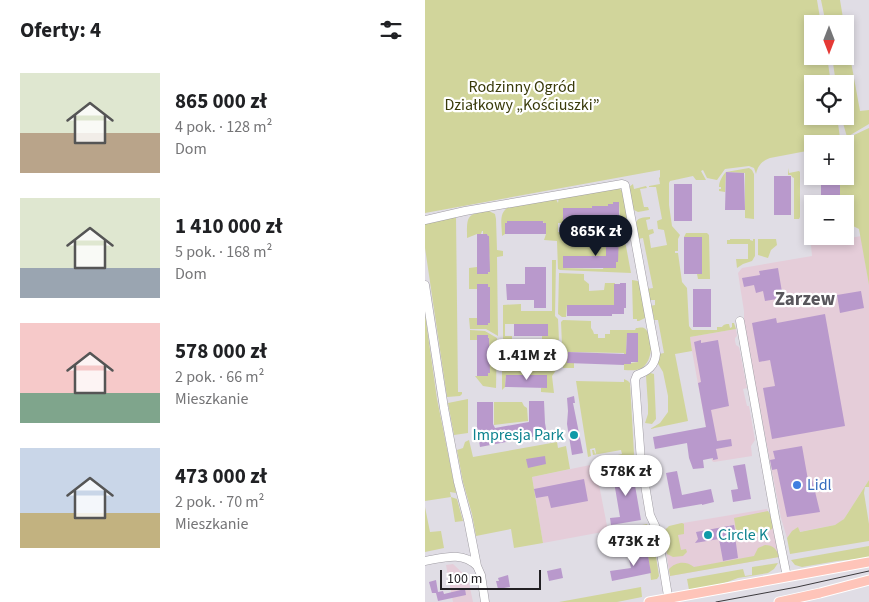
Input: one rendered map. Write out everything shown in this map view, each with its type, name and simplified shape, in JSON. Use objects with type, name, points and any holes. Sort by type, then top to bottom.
[{"type":"main road","points":[[649,602],[669,600],[869,562]]},
{"type":"main road","points":[[779,602],[869,580]]},
{"type":"street","points":[[425,220],[616,185],[625,185],[656,354],[650,368],[644,373],[637,375],[635,380],[639,447],[650,514],[657,530],[669,600]]},
{"type":"street","points":[[425,285],[444,408],[458,482],[477,566],[481,575],[485,602]]},
{"type":"street","points":[[740,321],[787,577]]},
{"type":"street","points":[[425,561],[459,556],[465,557],[477,566]]},
{"type":"shaded area","points":[[861,236],[869,285],[869,480],[840,523],[799,532],[798,528],[787,538],[781,518],[744,326],[744,311],[738,273],[742,268],[812,256],[811,245],[854,245],[854,237]]},
{"type":"shaded area","points":[[736,329],[737,336],[735,341],[739,347],[747,388],[743,389],[747,406],[749,406],[755,440],[751,446],[752,456],[714,462],[712,461],[690,337]]},
{"type":"shaded area","points":[[595,464],[608,531],[543,543],[532,477]]},
{"type":"shaded area","points":[[767,509],[772,517],[779,557],[670,576],[663,532],[665,529],[677,524]]},
{"type":"shaded area","points":[[453,564],[468,578],[473,602],[453,602],[446,565]]},
{"type":"green space","name":"Rodzinny Ogród Działkowy „Kościuszki”","points":[[425,0],[817,0],[820,15],[804,15],[804,65],[828,65],[830,75],[804,75],[804,125],[838,125],[840,135],[804,135],[804,152],[765,160],[758,168],[756,174],[754,168],[749,166],[725,169],[717,180],[707,178],[703,170],[701,171],[706,180],[696,180],[693,176],[670,181],[669,183],[669,205],[672,226],[680,235],[678,251],[675,251],[675,253],[678,253],[682,282],[687,288],[689,326],[692,330],[717,330],[717,327],[722,327],[726,324],[729,324],[730,328],[732,323],[734,323],[736,329],[690,337],[692,351],[675,354],[688,421],[650,429],[660,423],[668,412],[668,396],[663,372],[657,362],[659,354],[664,353],[658,320],[654,320],[650,306],[655,305],[655,300],[649,300],[647,289],[653,288],[643,238],[638,239],[636,222],[640,218],[650,217],[650,219],[646,220],[648,230],[653,229],[654,233],[649,235],[651,248],[667,245],[664,230],[658,229],[657,221],[662,219],[656,187],[649,187],[660,184],[660,170],[425,213]]},
{"type":"green space","points":[[821,0],[840,0],[842,15],[824,15]]},
{"type":"green space","points":[[833,65],[852,65],[853,75],[835,75]]},
{"type":"green space","points":[[854,78],[860,111],[869,110],[869,124],[850,135],[846,135],[844,125],[854,125]]},
{"type":"green space","name":"Rodzinny Ogród Działkowy „Kościuszki”","points":[[869,128],[869,285],[859,229],[854,226],[854,195],[840,195],[840,185],[854,185],[854,135]]},
{"type":"green space","points":[[749,168],[752,170],[754,174],[754,219],[745,218],[745,173],[726,172]]},
{"type":"green space","points":[[788,168],[789,173],[800,172],[799,219],[794,219],[794,178],[788,175]]},
{"type":"green space","points":[[726,172],[725,192],[719,191],[721,189],[719,187],[720,181]]},
{"type":"green space","points":[[633,184],[634,189],[646,186],[647,188],[640,189],[644,207],[648,207],[649,210],[638,212],[632,209],[629,187]]},
{"type":"green space","points":[[619,188],[622,191],[628,219],[620,221],[619,202],[613,202],[613,204],[608,204],[608,206],[592,206],[592,208],[563,208],[563,223],[558,223],[558,232],[591,230],[591,237],[599,237],[599,230],[623,230],[631,273],[558,269],[557,241],[544,240],[546,234],[543,221],[505,223],[505,234],[502,236],[501,220],[506,209],[556,199],[558,203],[559,197]],"holes":[[[618,234],[618,262],[616,262],[616,268],[611,268],[611,266],[604,266],[603,269],[563,268],[563,256],[606,256],[606,237]]]},
{"type":"green space","points":[[489,211],[495,214],[497,250],[503,251],[503,256],[497,257],[498,336],[486,329],[470,329],[469,318],[477,318],[490,287],[469,289],[469,268],[477,267],[478,274],[488,274],[489,256],[487,245],[489,245],[489,237],[487,234],[483,234],[482,231],[481,234],[467,238],[467,225],[469,217],[472,215]]},
{"type":"green space","points":[[456,215],[458,392],[462,392],[462,394],[460,396],[447,397],[425,248],[425,222]]},
{"type":"green space","points":[[686,233],[707,233],[709,235],[710,279],[698,279],[697,274],[702,274],[702,237],[684,237]]},
{"type":"green space","points":[[750,239],[753,241],[755,239],[755,256],[752,261],[737,268],[736,259],[748,259],[748,244],[727,244],[727,240]]},
{"type":"green space","points":[[758,239],[776,239],[777,245],[771,250],[768,258],[758,255]]},
{"type":"green space","points":[[552,260],[556,260],[555,316],[558,319],[559,340],[542,340],[542,336],[548,336],[547,324],[505,324],[505,336],[512,336],[512,341],[504,341],[503,305],[521,304],[521,311],[552,311]]},
{"type":"green space","points":[[559,273],[584,274],[584,280],[589,284],[589,291],[604,290],[605,283],[615,283],[614,305],[567,305],[566,317],[562,317],[558,314]]},
{"type":"green space","points":[[632,280],[640,283],[645,318],[639,321],[633,319]]},
{"type":"green space","points":[[425,314],[437,399],[456,493],[450,492],[451,497],[425,501]]},
{"type":"green space","points":[[563,320],[591,321],[591,328],[594,334],[598,334],[598,338],[605,338],[605,334],[610,334],[610,330],[644,328],[648,332],[651,343],[648,361],[640,369],[624,370],[624,364],[638,362],[638,333],[632,333],[627,334],[626,355],[624,353],[568,352],[568,363],[574,363],[574,368],[563,368],[561,322]]},
{"type":"green space","points":[[470,330],[485,331],[497,338],[496,388],[483,386],[475,376],[487,376],[490,373],[488,360],[490,359],[489,338],[477,335],[477,340],[470,340]]},
{"type":"green space","points":[[559,342],[560,368],[552,376],[554,393],[541,392],[541,388],[547,387],[547,375],[506,375],[505,387],[502,390],[502,366],[553,366],[553,358],[505,358],[504,356],[553,355],[553,343]]},
{"type":"green space","points":[[650,373],[654,374],[656,419],[652,424],[645,423],[648,414],[646,376]]},
{"type":"green space","points":[[624,379],[630,383],[633,457],[609,463],[609,457],[622,454],[621,450],[593,455],[592,450],[596,453],[595,448],[590,449],[591,456],[588,457],[576,381],[624,382]]},
{"type":"green space","points":[[468,399],[468,433],[454,435],[448,403]]},
{"type":"green space","points":[[494,402],[522,402],[527,408],[528,421],[494,425]]},
{"type":"green space","points":[[469,440],[473,457],[557,442],[558,448],[566,446],[570,469],[532,477],[543,543],[514,548],[511,529],[476,536],[457,450],[463,448],[465,442]]},
{"type":"green space","points":[[869,480],[869,487],[865,487],[864,493],[869,524],[869,541],[790,554],[787,538],[792,531],[798,527],[800,532],[835,525],[844,519]]},
{"type":"green space","points":[[451,497],[457,499],[463,521],[455,522]]},
{"type":"green space","points":[[425,507],[430,532],[441,531],[444,548],[425,552]]},
{"type":"green space","points":[[768,511],[773,520],[772,529],[737,536],[734,518]]},
{"type":"green space","points":[[647,524],[654,543],[659,576],[657,579],[651,580],[642,525]]},
{"type":"green space","points":[[684,524],[684,534],[678,535],[681,550],[686,549],[687,552],[683,556],[673,557],[667,554],[663,532],[669,526]]},
{"type":"green space","points":[[765,545],[774,548],[779,557],[670,576],[669,569],[677,563],[688,563],[694,567],[754,556],[758,548]]},
{"type":"green space","points":[[869,546],[869,558],[802,567],[795,565],[791,560]]},
{"type":"green space","points":[[778,563],[768,573],[689,590],[687,579],[743,569],[745,576],[752,575],[752,567]]},
{"type":"green space","points":[[641,587],[642,597],[617,602],[559,602]]},
{"type":"building","points":[[726,172],[744,173],[745,210],[725,210]]},
{"type":"building","points":[[774,176],[791,176],[791,215],[774,215]]},
{"type":"building","points":[[674,184],[692,184],[692,221],[674,221]]},
{"type":"building","points":[[821,185],[840,185],[840,195],[821,195]]},
{"type":"building","points":[[613,202],[619,202],[619,220],[563,223],[563,208],[592,208],[592,206],[608,206],[608,204],[613,204]]},
{"type":"building","points":[[507,221],[543,221],[543,223],[546,223],[546,234],[505,234],[505,223]]},
{"type":"building","points":[[477,234],[487,234],[489,236],[490,272],[488,274],[477,274]]},
{"type":"building","points":[[612,234],[619,234],[616,268],[563,268],[563,256],[606,256],[606,237],[612,237]]},
{"type":"building","points":[[684,237],[702,237],[702,274],[684,274]]},
{"type":"building","points":[[525,267],[546,267],[546,308],[534,308],[534,300],[507,300],[506,284],[525,284]]},
{"type":"building","points":[[778,268],[783,298],[765,301],[763,291],[756,293],[754,285],[744,287],[742,278],[760,275],[759,271]]},
{"type":"building","points":[[626,283],[626,308],[624,308],[624,314],[612,314],[612,316],[567,316],[567,305],[614,305],[614,284]]},
{"type":"building","points":[[477,284],[488,284],[488,287],[490,287],[490,323],[488,325],[477,325]]},
{"type":"building","points":[[693,289],[711,289],[711,327],[693,327]]},
{"type":"building","points":[[861,291],[864,308],[840,313],[837,295]]},
{"type":"building","points":[[825,314],[845,426],[772,439],[763,388],[775,386],[770,360],[759,362],[752,323],[776,318],[777,323]]},
{"type":"building","points":[[514,324],[548,324],[548,336],[514,336]]},
{"type":"building","points":[[627,333],[638,333],[638,362],[624,365],[567,363],[568,352],[626,354]]},
{"type":"building","points":[[477,335],[488,335],[489,338],[490,373],[488,373],[488,376],[477,376]]},
{"type":"building","points":[[701,340],[701,343],[718,340],[729,406],[711,410],[717,441],[731,439],[732,446],[716,449],[718,459],[703,460],[704,468],[693,469],[687,443],[655,449],[653,437],[706,427],[698,383],[701,382],[694,342]]},
{"type":"building","points":[[506,375],[547,375],[547,388],[505,387]]},
{"type":"building","name":"Impresja Park","points":[[574,396],[575,403],[573,403],[583,453],[572,455],[567,424],[567,398]]},
{"type":"building","points":[[529,401],[544,401],[547,434],[480,447],[477,429],[477,402],[493,402],[493,424],[495,428],[529,422]]},
{"type":"building","name":"Lidl","points":[[802,446],[808,480],[812,479],[820,512],[787,517],[777,469],[772,470],[770,460],[775,459],[773,451]]},
{"type":"building","points":[[545,456],[546,464],[528,468],[526,459]]},
{"type":"building","points":[[745,464],[751,499],[733,502],[731,490],[738,489],[733,466]]},
{"type":"building","points":[[626,467],[633,474],[641,520],[611,525],[610,518],[620,517],[612,470]]},
{"type":"building","points":[[677,471],[682,495],[711,489],[714,502],[673,509],[666,473]]},
{"type":"building","points":[[584,479],[588,501],[551,508],[548,496],[536,498],[534,489]]},
{"type":"building","points":[[734,525],[738,558],[723,561],[719,539],[695,543],[698,539],[696,532]]},
{"type":"building","points":[[647,550],[651,573],[612,581],[610,571],[631,568],[630,553]]},
{"type":"building","points":[[561,568],[563,578],[549,581],[547,571]]},
{"type":"building","points":[[508,575],[510,587],[498,589],[496,581],[499,581],[498,578]]},
{"type":"building","points":[[436,580],[438,592],[443,591],[444,594],[465,589],[466,595],[438,601],[436,593],[432,593],[429,582]]},
{"type":"tram line","points":[[716,602],[869,571]]},
{"type":"place","name":"Impresja Park","points":[[574,435]]},
{"type":"place","name":"Lidl","points":[[797,485]]},
{"type":"place","name":"Circle K","points":[[708,535]]},
{"type":"district","name":"Zarzew","points":[[805,299]]}]
